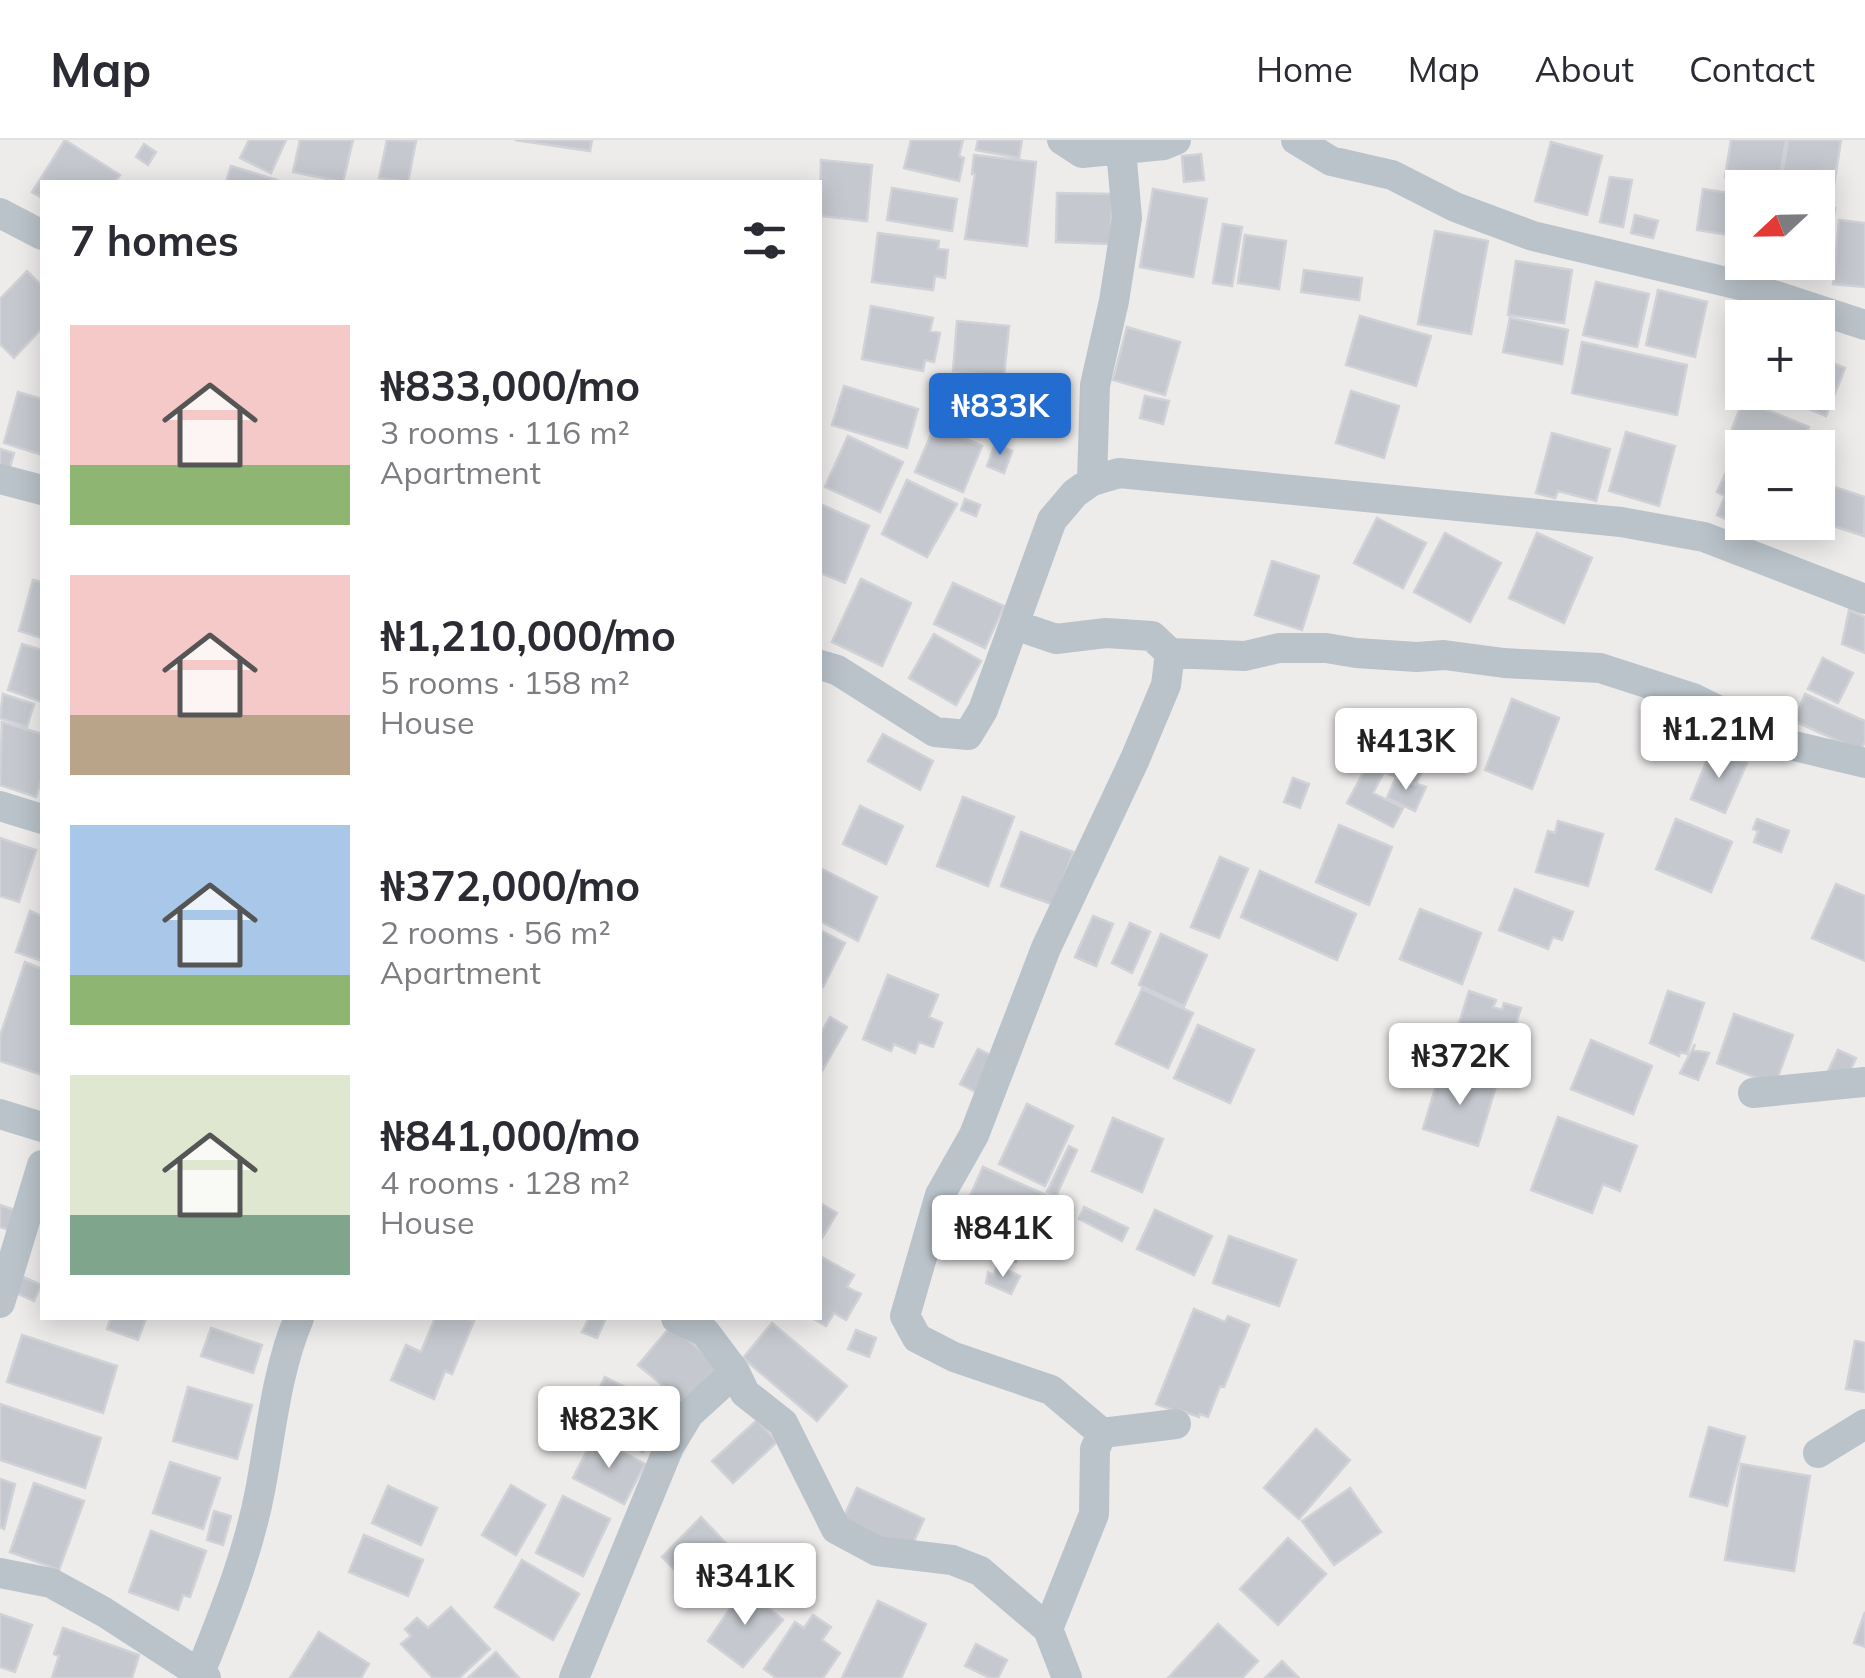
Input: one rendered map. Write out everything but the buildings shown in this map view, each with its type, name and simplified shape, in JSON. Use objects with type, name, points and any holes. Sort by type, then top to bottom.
[{"type":"street","points":[[1062,140],[1082,153],[1118,145],[1164,146],[1176,140]]},
{"type":"street","points":[[1296,140],[1331,161],[1392,175],[1456,207],[1533,236],[1752,288],[1865,325]]},
{"type":"street","points":[[1092,481],[1095,384],[1127,218],[1118,145]]},
{"type":"street","points":[[0,212],[40,234]]},
{"type":"street","points":[[822,666],[837,670],[935,732],[968,736],[983,710],[1052,520],[1074,493],[1092,481],[1119,473],[1181,476],[1621,522],[1704,537],[1865,599]]},
{"type":"street","points":[[0,478],[40,489]]},
{"type":"street","points":[[1015,625],[1056,638],[1152,636],[1170,653],[1245,656],[1279,648],[1326,648],[1417,658],[1444,655],[1600,668],[1693,698],[1786,744],[1865,764]]},
{"type":"street","points":[[1170,653],[1166,685],[1158,704],[1046,948],[974,1136],[940,1194],[905,1316],[917,1338],[954,1357],[1052,1390],[1102,1433],[1176,1424]]},
{"type":"street","points":[[0,806],[40,818]]},
{"type":"street","points":[[1753,1093],[1865,1082]]},
{"type":"street","points":[[0,1114],[40,1126]]},
{"type":"street","points":[[0,1303],[40,1172]]},
{"type":"street","points":[[0,1573],[51,1583],[104,1612],[202,1677],[260,1494],[271,1426],[298,1320]]},
{"type":"street","points":[[680,1320],[705,1332],[735,1372],[745,1393],[783,1422],[836,1529],[876,1551],[952,1560],[980,1571],[1048,1629],[1067,1678]]},
{"type":"street","points":[[574,1678],[669,1448],[689,1414],[735,1372]]},
{"type":"street","points":[[1818,1453],[1865,1424]]},
{"type":"street","points":[[1048,1629],[1094,1514],[1095,1450],[1102,1433]]}]
